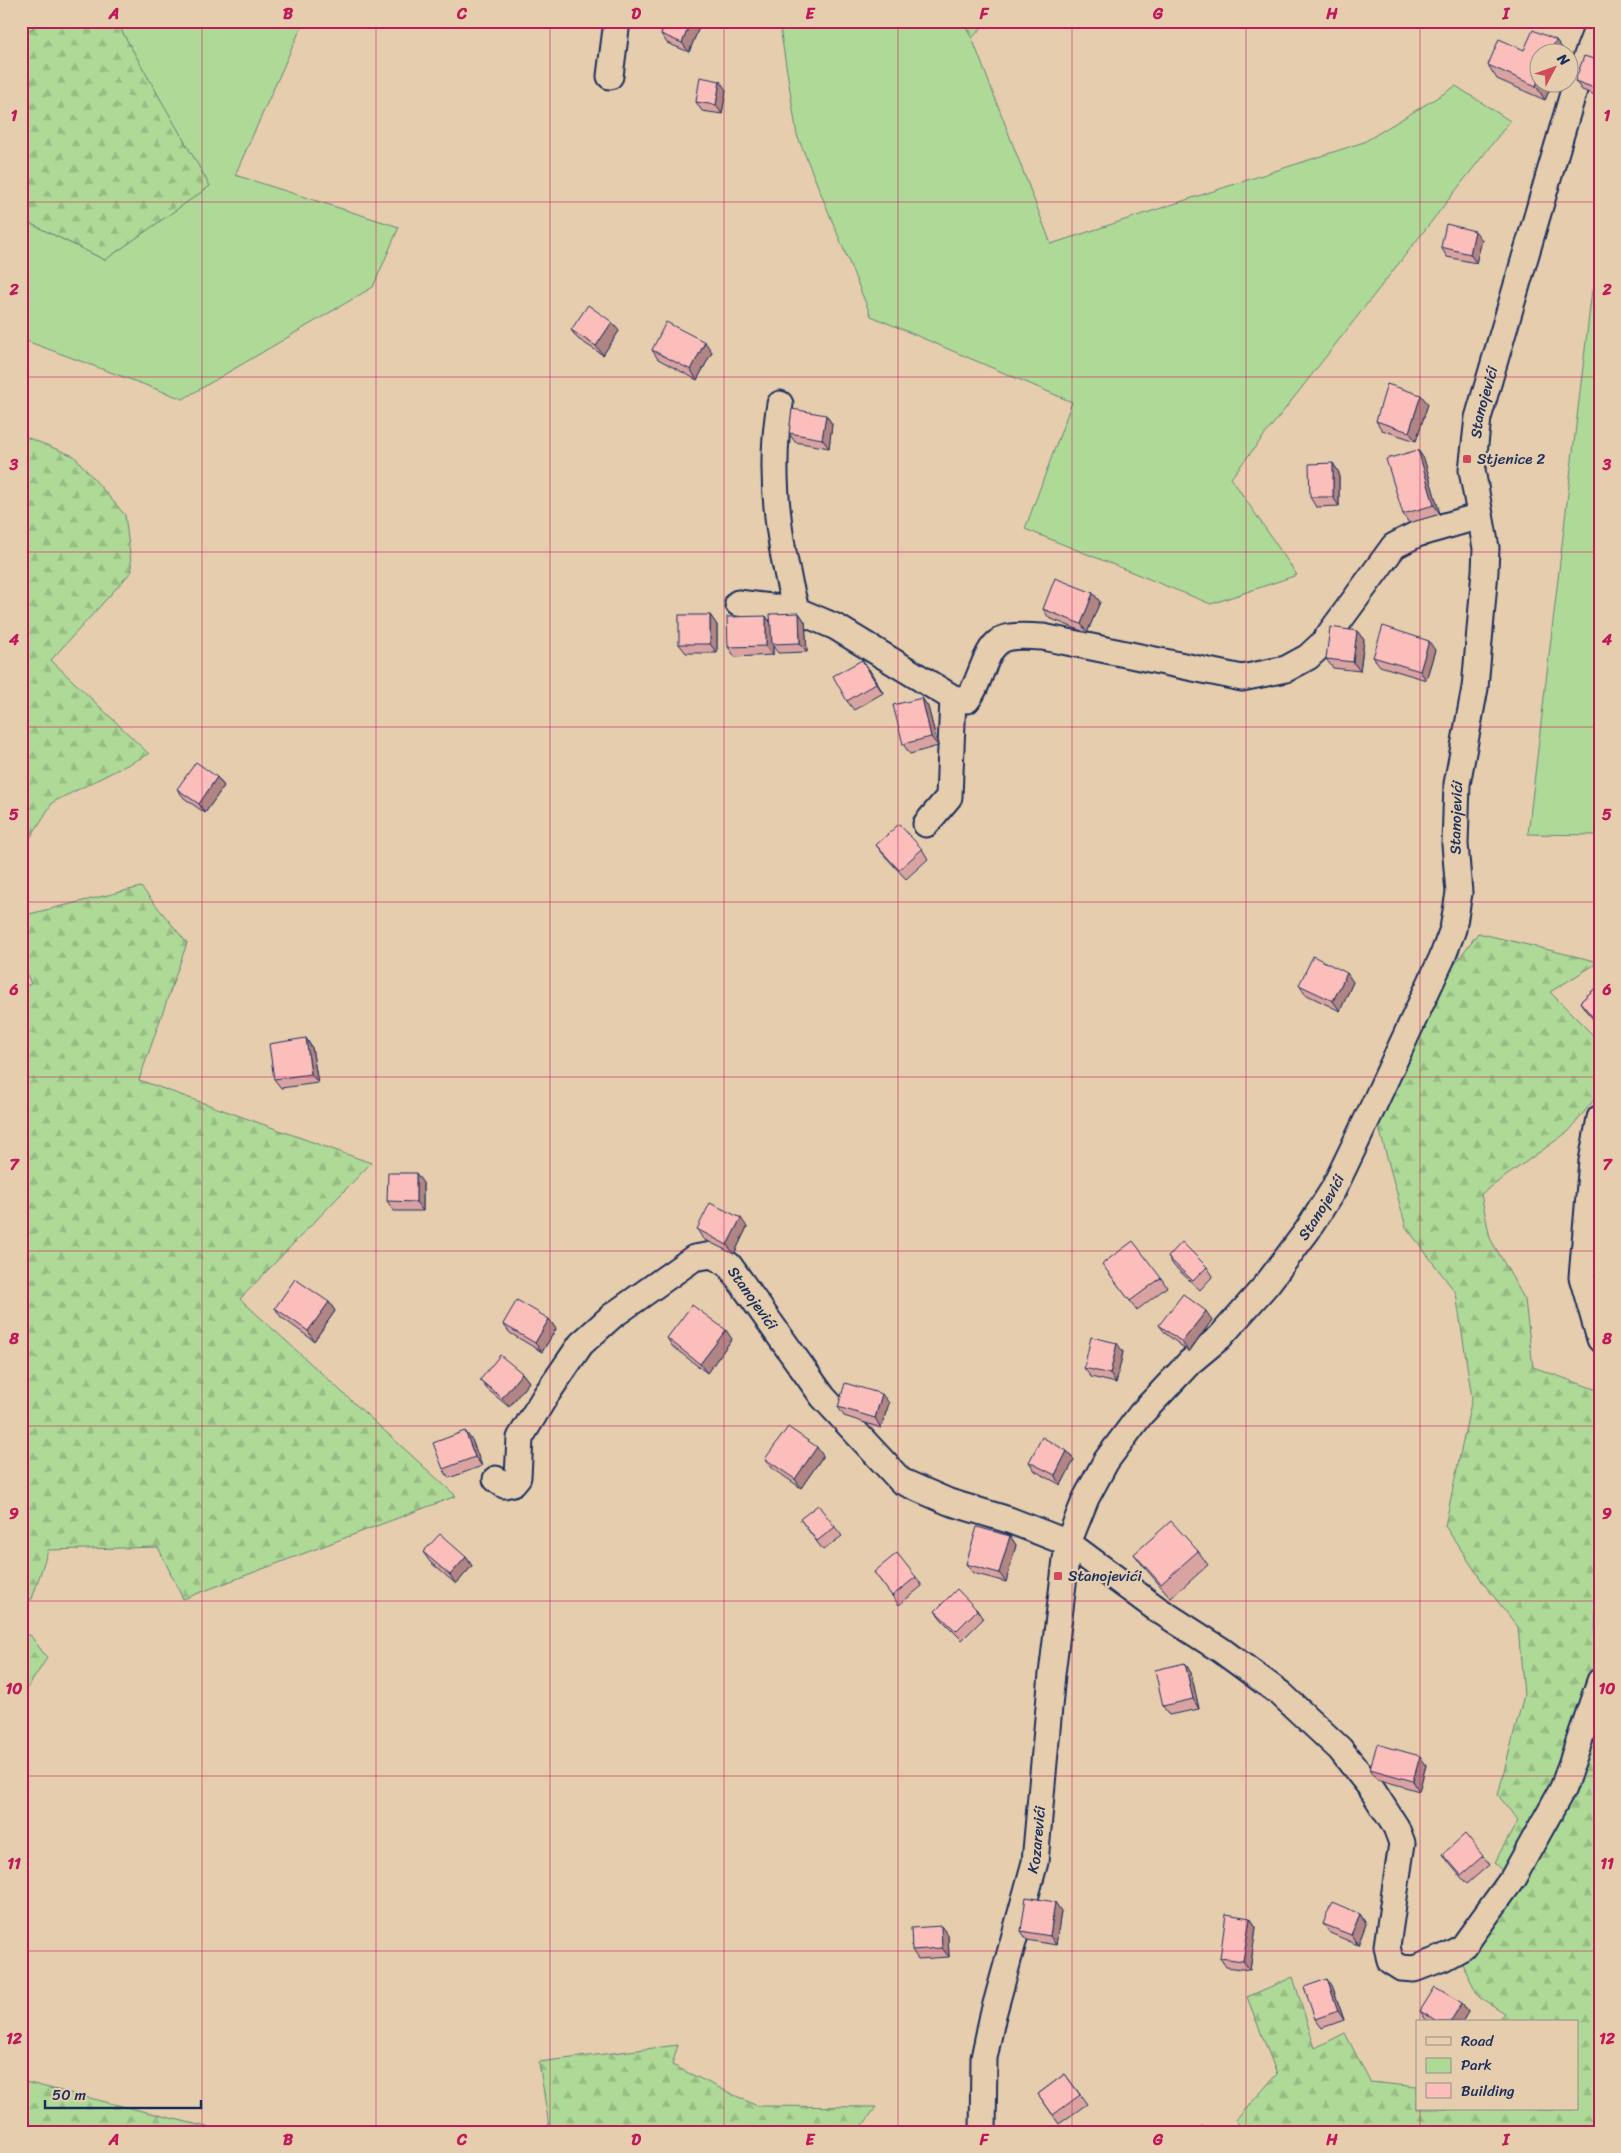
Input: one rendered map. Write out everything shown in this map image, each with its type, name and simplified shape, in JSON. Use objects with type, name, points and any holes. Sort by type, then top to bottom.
[{"type":"street","points":[[610,76],[616,21]]},
{"type":"street","name":"Stanojevići","points":[[496,1479],[504,1485],[513,1483],[518,1477],[520,1438],[546,1395],[581,1344],[612,1316],[694,1258],[712,1255],[729,1266],[823,1397],[901,1481],[949,1502],[1009,1520],[1068,1543],[1086,1498],[1106,1461],[1135,1422],[1190,1362],[1220,1337],[1267,1284],[1307,1231],[1333,1190],[1442,958],[1453,928],[1458,893],[1455,844],[1457,784],[1475,688],[1482,630],[1486,548],[1472,470],[1478,418],[1574,90],[1600,21]]},
{"type":"street","points":[[780,404],[775,434],[776,502],[784,565],[796,610]]},
{"type":"street","points":[[738,603],[796,610],[836,627],[954,698],[967,700],[974,692],[988,654],[996,644],[1010,636],[1043,637],[1242,678],[1286,669],[1308,657],[1323,643],[1394,546],[1416,534],[1480,516]]},
{"type":"street","points":[[926,824],[949,798],[954,698]]},
{"type":"street","points":[[1600,1118],[1592,1161],[1582,1277],[1600,1339]]},
{"type":"street","points":[[1068,1543],[1157,1609],[1221,1650],[1281,1694],[1340,1749],[1371,1788],[1396,1827],[1402,1843],[1387,1946],[1390,1961],[1401,1968],[1414,1969],[1443,1958],[1463,1947],[1513,1878],[1563,1788],[1600,1681]]},
{"type":"street","name":"Kozarevići","points":[[982,2132],[984,2058],[993,2015],[1035,1862],[1052,1674],[1068,1543]]},
{"type":"street","points":[[982,2081],[990,2090],[998,2132]]},
{"type":"green space","points":[[21,21],[43,21],[21,36]]},
{"type":"green space","points":[[43,21],[116,21],[210,186],[105,260],[21,219],[21,36]]},
{"type":"green space","points":[[116,21],[304,21],[235,175],[399,227],[373,287],[183,399],[21,339],[21,219],[105,260],[209,186]]},
{"type":"green space","points":[[779,21],[962,21],[972,38],[1051,244],[1364,142],[1456,86],[1510,121],[1231,478],[1297,575],[1211,604],[1025,529],[1072,402],[871,316],[797,135]]},
{"type":"green space","points":[[962,21],[988,21],[972,38]]},
{"type":"green space","points":[[1592,290],[1600,292],[1600,835],[1528,834]]},
{"type":"green space","points":[[21,435],[74,456],[125,515],[132,571],[51,660],[149,754],[53,802],[21,852]]},
{"type":"green space","points":[[141,887],[187,943],[139,1080],[371,1163],[240,1299],[456,1496],[183,1599],[158,1547],[48,1550],[32,1599],[21,1600],[21,987],[31,984],[21,960],[21,916]]},
{"type":"green space","points":[[1478,933],[1599,962],[1550,992],[1600,1042],[1600,1092],[1569,1131],[1481,1194],[1490,1238],[1525,1300],[1533,1367],[1600,1391],[1600,1496],[1595,1638],[1600,1642],[1600,1673],[1574,1727],[1600,1740],[1600,2132],[1239,2132],[1236,2120],[1277,2074],[1247,1997],[1293,1977],[1315,2048],[1345,2033],[1370,2082],[1416,2087],[1416,2110],[1578,2110],[1578,2020],[1499,2020],[1505,2013],[1479,1997],[1461,1962],[1515,1882],[1494,1863],[1518,1821],[1498,1795],[1524,1695],[1518,1627],[1484,1584],[1445,1526],[1472,1398],[1456,1293],[1406,1227],[1375,1113],[1428,1000]]},
{"type":"green space","points":[[21,1635],[30,1635],[47,1658],[21,1698]]},
{"type":"green space","points":[[678,2045],[672,2065],[757,2106],[876,2107],[858,2132],[550,2132],[539,2062]]},
{"type":"green space","points":[[21,2081],[227,2132],[21,2132]]},
{"type":"building","points":[[666,21],[691,21],[682,43],[661,34]]},
{"type":"building","points":[[1533,30],[1556,40],[1555,42],[1528,42],[1528,82],[1488,65],[1499,39],[1524,50]]},
{"type":"building","points":[[1584,56],[1600,61],[1600,90],[1578,82],[1578,73]]},
{"type":"building","points":[[700,77],[720,81],[716,105],[696,102]]},
{"type":"building","points":[[1446,224],[1475,231],[1470,254],[1441,247]]},
{"type":"building","points":[[588,305],[612,322],[596,346],[571,330]]},
{"type":"building","points":[[666,322],[705,342],[691,370],[652,350]]},
{"type":"building","points":[[1387,384],[1421,395],[1409,432],[1376,421]]},
{"type":"building","points":[[792,409],[826,415],[822,439],[789,433]]},
{"type":"building","points":[[1418,450],[1434,505],[1403,514],[1386,459]]},
{"type":"building","points":[[1333,463],[1333,497],[1310,497],[1309,464]]},
{"type":"building","points":[[1055,578],[1093,593],[1081,624],[1043,609]]},
{"type":"building","points":[[799,613],[800,643],[772,644],[770,614]]},
{"type":"building","points":[[679,615],[710,615],[710,644],[679,644]]},
{"type":"building","points":[[766,616],[766,646],[728,647],[727,617]]},
{"type":"building","points":[[1383,626],[1429,641],[1420,671],[1373,657]]},
{"type":"building","points":[[1330,627],[1357,631],[1353,662],[1326,659]]},
{"type":"building","points":[[862,660],[876,683],[847,701],[833,676]]},
{"type":"building","points":[[922,698],[931,737],[903,744],[893,705]]},
{"type":"building","points":[[196,762],[217,777],[199,804],[177,789]]},
{"type":"building","points":[[899,824],[922,849],[899,870],[876,845]]},
{"type":"building","points":[[1313,956],[1347,973],[1333,1001],[1299,985]]},
{"type":"building","points":[[1600,984],[1600,1025],[1580,1002]]},
{"type":"building","points":[[306,1038],[311,1074],[274,1079],[269,1044]]},
{"type":"building","points":[[388,1173],[416,1173],[416,1202],[387,1201]]},
{"type":"building","points":[[710,1203],[741,1218],[727,1245],[697,1229]]},
{"type":"building","points":[[1133,1241],[1161,1278],[1130,1301],[1102,1264]]},
{"type":"building","points":[[1182,1242],[1207,1267],[1193,1281],[1168,1257]]},
{"type":"building","points":[[295,1279],[329,1302],[308,1331],[275,1308]]},
{"type":"building","points":[[1183,1294],[1206,1311],[1182,1342],[1159,1325]]},
{"type":"building","points":[[517,1300],[549,1319],[535,1343],[503,1324]]},
{"type":"building","points":[[692,1305],[726,1330],[700,1364],[667,1338]]},
{"type":"building","points":[[1091,1337],[1117,1343],[1110,1374],[1084,1368]]},
{"type":"building","points":[[500,1355],[522,1373],[502,1398],[480,1380]]},
{"type":"building","points":[[845,1383],[882,1394],[875,1418],[838,1407]]},
{"type":"building","points":[[788,1427],[817,1447],[795,1479],[765,1459]]},
{"type":"building","points":[[465,1431],[475,1457],[443,1469],[433,1443]]},
{"type":"building","points":[[1042,1437],[1067,1451],[1055,1475],[1029,1462]]},
{"type":"building","points":[[818,1505],[835,1527],[817,1541],[800,1519]]},
{"type":"building","points":[[1171,1521],[1198,1551],[1161,1584],[1134,1554]]},
{"type":"building","points":[[977,1527],[1010,1536],[999,1573],[966,1564]]},
{"type":"building","points":[[440,1534],[466,1557],[450,1575],[423,1552]]},
{"type":"building","points":[[897,1553],[916,1577],[892,1596],[874,1572]]},
{"type":"building","points":[[957,1589],[977,1610],[956,1631],[935,1611]]},
{"type":"building","points":[[1185,1663],[1193,1699],[1163,1706],[1155,1670]]},
{"type":"building","points":[[1377,1744],[1420,1756],[1413,1781],[1370,1769]]},
{"type":"building","points":[[1465,1834],[1483,1856],[1461,1875],[1443,1854]]},
{"type":"building","points":[[1026,1897],[1055,1902],[1050,1936],[1021,1931]]},
{"type":"building","points":[[1332,1902],[1360,1914],[1351,1935],[1323,1924]]},
{"type":"building","points":[[1226,1914],[1250,1918],[1243,1961],[1220,1958]]},
{"type":"building","points":[[941,1926],[942,1948],[912,1950],[911,1928]]},
{"type":"building","points":[[1327,1979],[1338,2011],[1315,2019],[1304,1987]]},
{"type":"building","points":[[1435,1987],[1462,2003],[1451,2020],[1435,2020],[1420,2011]]},
{"type":"building","points":[[1065,2074],[1080,2095],[1053,2115],[1038,2094]]},
{"type":"building","points":[[1202,2126],[1209,2132],[1198,2132]]},
{"type":"place","name":"Stjenice 2","points":[[1467,459]]},
{"type":"place","name":"Stanojevići","points":[[1058,1576]]}]
